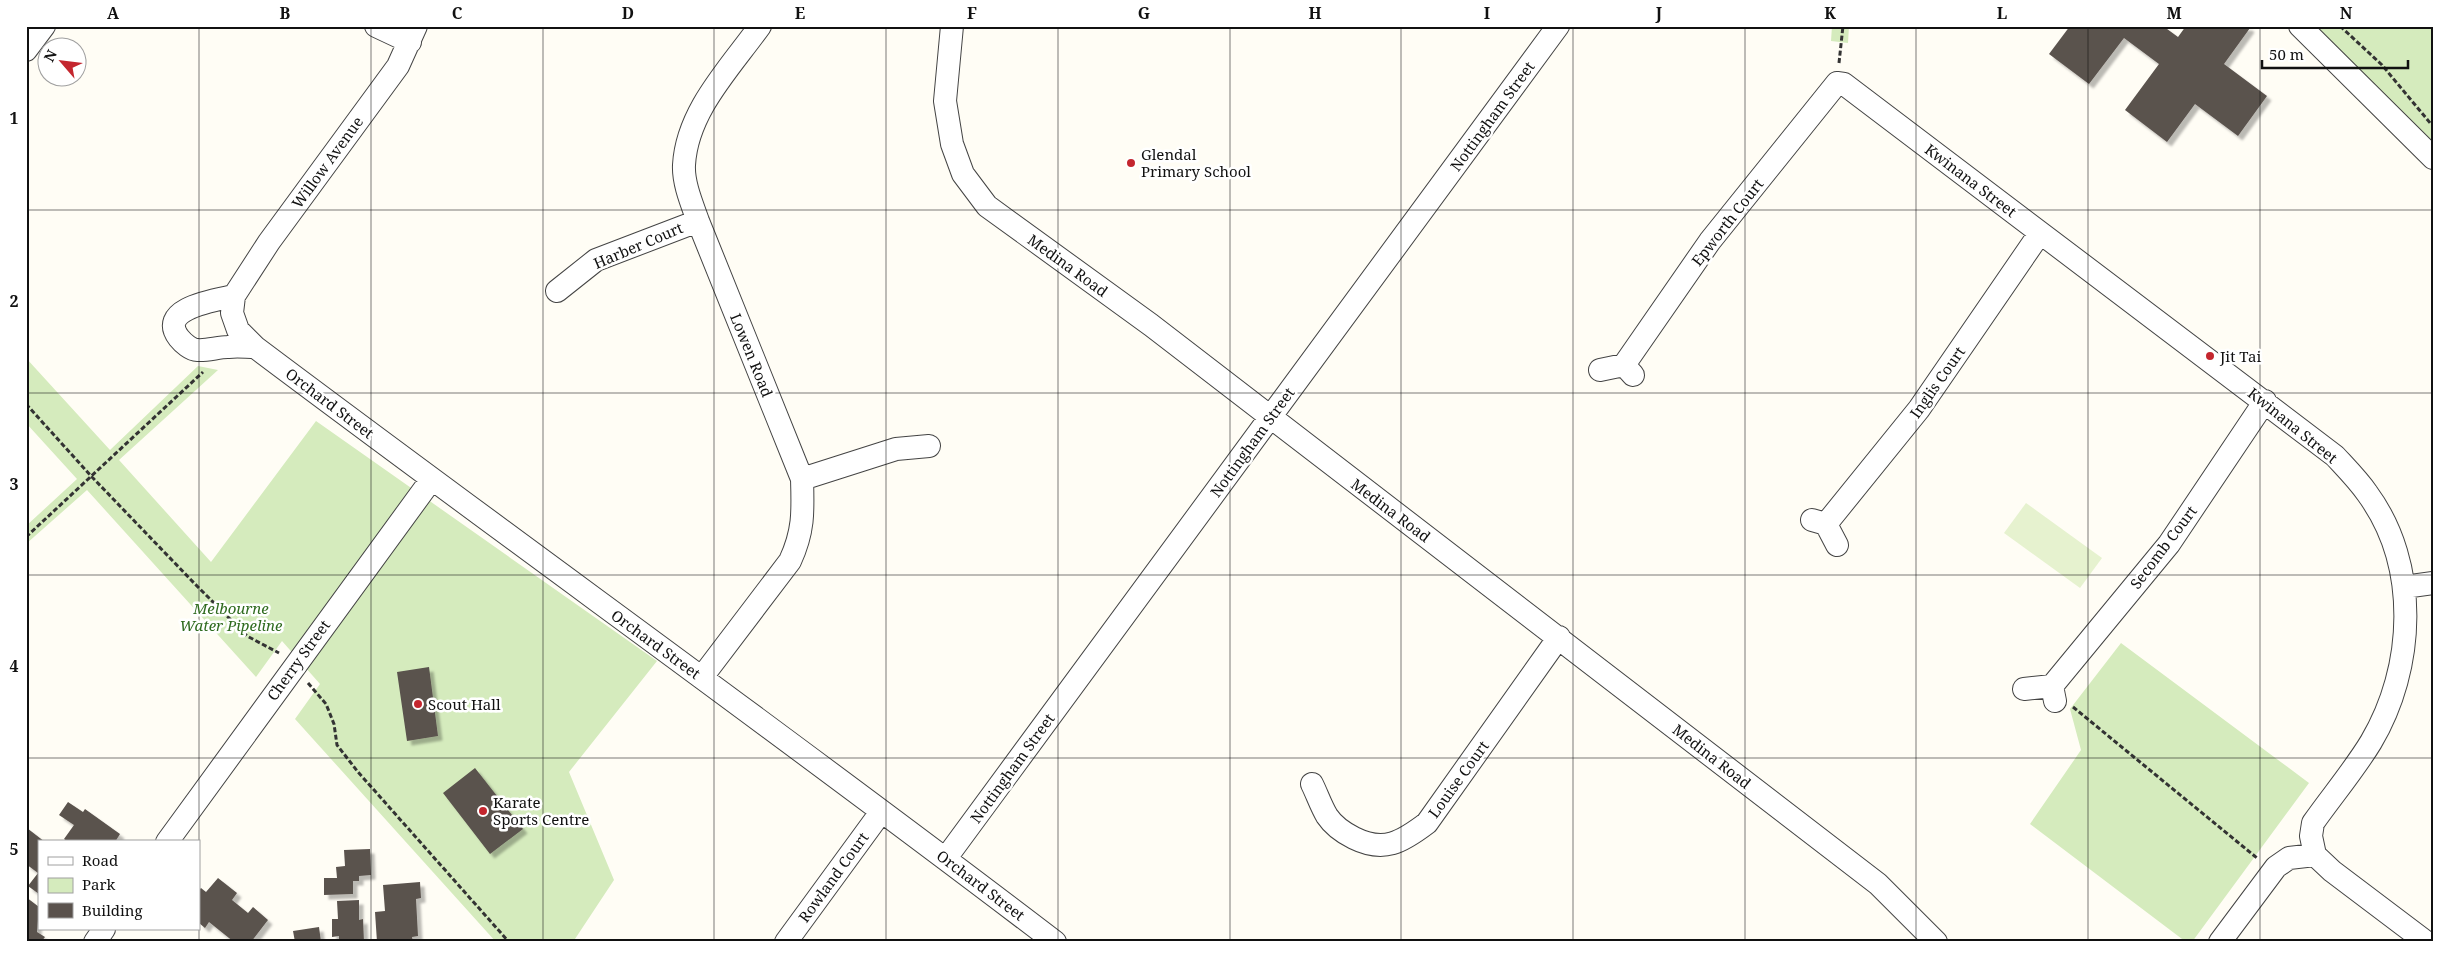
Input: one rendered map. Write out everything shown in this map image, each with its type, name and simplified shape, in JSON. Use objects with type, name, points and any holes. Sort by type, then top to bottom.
[{"type":"street","points":[[26,50],[44,26]]},
{"type":"street","points":[[376,26],[413,34]]},
{"type":"street","name":"Lowen Road","points":[[702,677],[790,561],[800,541],[803,522],[802,479],[698,221],[688,193],[684,166],[689,137],[703,104],[760,26]]},
{"type":"street","name":"Medina Road","points":[[952,26],[945,101],[952,144],[963,174],[987,206],[1151,326],[1269,418],[1559,637],[1878,884],[1936,942]]},
{"type":"street","name":"Nottingham Street","points":[[946,858],[1558,26]]},
{"type":"street","points":[[2300,26],[2433,158]]},
{"type":"street","name":"Willow Avenue","points":[[234,296],[269,242],[398,66],[413,34]]},
{"type":"street","name":"Kwinana Street","points":[[1837,83],[1844,84],[2265,401],[2335,456],[2368,494],[2392,539],[2404,587],[2405,644],[2394,694],[2371,742],[2313,823],[2311,836],[2315,855]]},
{"type":"street","name":"Epworth Court","points":[[1600,370],[1629,370],[1710,241],[1837,83]]},
{"type":"street","name":"Harber Court","points":[[557,292],[596,260],[698,221]]},
{"type":"street","name":"Inglis Court","points":[[1837,545],[1819,522],[1918,409],[2040,233]]},
{"type":"street","points":[[234,296],[180,312],[174,323],[176,334],[183,343],[196,350],[255,347]]},
{"type":"street","name":"Orchard Street","points":[[234,296],[232,314],[238,330],[255,347],[432,480],[946,858],[1055,942]]},
{"type":"street","name":"Secomb Court","points":[[2054,694],[2169,544],[2265,401]]},
{"type":"street","points":[[802,479],[896,449],[929,446]]},
{"type":"street","name":"Cherry Street","points":[[168,840],[432,480]]},
{"type":"street","points":[[2404,587],[2433,583]]},
{"type":"street","name":"Louise Court","points":[[1312,784],[1327,816],[1345,833],[1368,845],[1387,845],[1408,837],[1427,822],[1559,637]]},
{"type":"street","points":[[2024,689],[2054,694]]},
{"type":"street","name":"Rowland Court","points":[[786,942],[881,812]]},
{"type":"street","points":[[2220,942],[2276,867],[2289,858],[2315,855],[2332,871],[2426,942]]},
{"type":"street","points":[[95,942],[103,930]]},
{"type":"path","points":[[1837,83],[1843,26]]},
{"type":"path","points":[[2340,26],[2382,65],[2433,126]]},
{"type":"path","points":[[26,537],[204,371]]},
{"type":"path","points":[[26,404],[92,477],[247,636],[297,662],[311,688],[326,704],[334,724],[337,745],[358,772],[510,942]]},
{"type":"path","points":[[2054,694],[2064,716],[2073,706],[2257,858]]},
{"type":"green space","points":[[1832,26],[1849,26],[1848,43],[1831,41]]},
{"type":"green space","points":[[2300,26],[2433,26],[2433,158]]},
{"type":"green space","name":"Melbourne Water Pipeline","points":[[26,358],[110,450],[198,366],[218,370],[119,460],[211,562],[316,421],[657,661],[569,772],[614,880],[573,942],[496,942],[295,719],[320,684],[282,641],[256,677],[87,490],[26,544],[26,526],[77,479],[26,423]]},
{"type":"green space","points":[[2026,503],[2102,558],[2080,588],[2004,533]]},
{"type":"green space","points":[[2121,643],[2309,783],[2192,942],[2186,942],[2030,824],[2081,750],[2070,709]]},
{"type":"building","points":[[2070,26],[2163,26],[2178,37],[2186,26],[2248,26],[2250,28],[2224,64],[2267,96],[2238,136],[2195,104],[2167,142],[2125,110],[2159,64],[2124,38],[2089,84],[2049,54]]},
{"type":"building","name":"Scout Hall","points":[[429,667],[438,736],[407,741],[397,672]]},
{"type":"building","name":"Karate Sports Centre","points":[[475,768],[523,829],[490,854],[443,793]]},
{"type":"building","points":[[68,802],[83,812],[85,809],[120,834],[116,840],[65,840],[64,839],[74,825],[59,815]]},
{"type":"building","points":[[27,828],[42,840],[38,840],[38,873],[26,864]]},
{"type":"building","points":[[370,849],[371,875],[359,876],[359,881],[353,881],[353,894],[324,895],[324,878],[337,878],[336,867],[345,866],[344,850]]},
{"type":"building","points":[[38,873],[38,893],[28,886]]},
{"type":"building","points":[[218,878],[237,893],[232,900],[248,913],[253,907],[268,920],[251,942],[234,942],[209,922],[205,928],[200,924],[200,889],[206,892]]},
{"type":"building","points":[[420,882],[421,898],[416,899],[418,936],[412,937],[413,942],[377,942],[375,912],[385,911],[383,885]]},
{"type":"building","points":[[26,897],[38,906],[37,932],[45,937],[41,942],[26,942]]},
{"type":"building","points":[[359,900],[359,920],[363,919],[364,942],[339,942],[339,936],[332,937],[332,919],[338,919],[337,901]]},
{"type":"building","points":[[319,927],[321,942],[295,942],[293,931]]},
{"type":"place","name":"Glendal Primary School","points":[[1131,163]]},
{"type":"place","name":"Jit Tai","points":[[2210,356]]},
{"type":"place","name":"Scout Hall","points":[[418,704]]},
{"type":"place","name":"Karate Sports Centre","points":[[483,811]]}]
